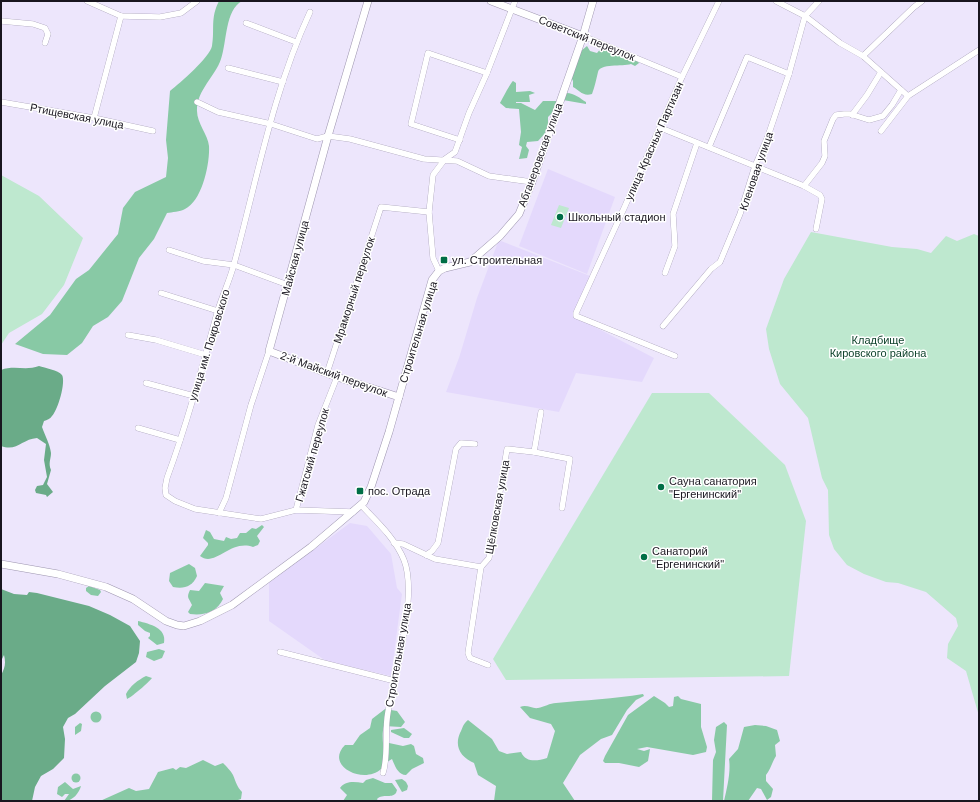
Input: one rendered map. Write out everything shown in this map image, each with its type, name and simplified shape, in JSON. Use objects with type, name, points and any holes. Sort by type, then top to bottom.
[{"type":"street","points":[[87,1],[121,16],[160,17],[181,13],[197,1]]},
{"type":"street","name":"Майская улица","points":[[219,513],[226,498],[251,404],[269,351],[328,136],[368,1]]},
{"type":"street","name":"Советский переулок","points":[[491,1],[584,36],[682,76]]},
{"type":"street","name":"Строительная улица","points":[[1,564],[58,574],[92,582],[133,599],[171,623],[184,626],[200,621],[232,604],[311,547],[361,505],[371,487],[399,397],[432,280],[439,271],[433,258],[429,212],[432,176],[445,159],[455,152],[469,113],[487,73],[515,1]]},
{"type":"street","name":"Абганеровская улица","points":[[439,271],[470,262],[487,248],[519,214],[532,182],[584,36],[593,1]]},
{"type":"street","name":"улица Красных Партизан","points":[[675,356],[576,316],[576,313],[661,128],[682,76],[719,1]]},
{"type":"street","points":[[776,1],[805,16],[840,43],[863,56],[908,96]]},
{"type":"street","name":"Кленовая улица","points":[[663,326],[711,269],[720,262],[740,214],[755,166],[768,136],[789,74],[805,16],[819,1]]},
{"type":"street","points":[[863,56],[922,1]]},
{"type":"street","name":"улица им. Покровского","points":[[310,12],[296,42],[282,82],[234,266],[218,311],[194,396],[165,488],[166,494],[175,501],[194,509],[262,519],[296,510],[353,512]]},
{"type":"street","points":[[94,118],[121,16]]},
{"type":"street","points":[[1,21],[33,24],[45,28],[48,34],[45,43]]},
{"type":"street","points":[[246,23],[296,42]]},
{"type":"street","points":[[881,131],[908,96],[979,50]]},
{"type":"street","points":[[460,140],[411,124],[428,53],[487,73]]},
{"type":"street","points":[[709,147],[747,57],[789,74]]},
{"type":"street","points":[[228,68],[282,82]]},
{"type":"street","points":[[852,115],[867,95],[881,72]]},
{"type":"street","points":[[804,186],[822,163],[825,156],[824,141],[833,119],[836,116],[852,115],[869,120],[883,116],[887,113],[901,90]]},
{"type":"street","name":"Ртищевская улица","points":[[1,102],[94,118],[153,131]]},
{"type":"street","points":[[197,102],[218,112],[270,124],[317,139],[328,136],[350,139],[424,159],[445,159],[457,161],[489,176],[532,182]]},
{"type":"street","points":[[661,128],[804,186],[820,195],[822,199],[816,229]]},
{"type":"street","points":[[665,273],[675,246],[673,214],[698,143]]},
{"type":"street","name":"Мраморный переулок","points":[[327,373],[381,206],[429,212]]},
{"type":"street","points":[[170,250],[203,261],[234,266],[288,285]]},
{"type":"street","points":[[161,293],[218,311]]},
{"type":"street","points":[[128,335],[156,340],[206,355]]},
{"type":"street","name":"2-й Майский переулок","points":[[269,351],[337,377],[399,397]]},
{"type":"street","name":"Гжатский переулок","points":[[296,510],[318,425],[337,377]]},
{"type":"street","points":[[146,383],[194,396]]},
{"type":"street","points":[[541,412],[534,452],[570,459],[562,508]]},
{"type":"street","points":[[138,428],[180,440]]},
{"type":"street","points":[[426,555],[438,542],[456,449],[461,443],[475,444]]},
{"type":"street","name":"Щёлковская улица","points":[[488,665],[470,658],[468,653],[481,567],[490,558],[507,449],[534,452]]},
{"type":"street","name":"Строительная улица","points":[[361,505],[394,543],[404,560],[408,573],[409,589],[395,681],[387,718],[385,764],[383,773]]},
{"type":"street","points":[[394,543],[403,544],[435,559],[481,567]]},
{"type":"street","points":[[280,652],[395,681]]},
{"type":"shaded area","points":[[219,1],[242,1],[236,5],[232,11],[227,27],[221,59],[215,72],[199,97],[197,104],[197,115],[207,138],[209,154],[204,181],[196,198],[191,205],[185,209],[167,213],[154,239],[139,258],[122,301],[108,317],[93,326],[82,343],[67,355],[43,354],[15,344],[50,315],[76,279],[89,270],[118,234],[123,208],[135,192],[166,177],[168,158],[166,140],[170,91],[194,70],[210,51],[213,40],[213,24],[216,7]]},
{"type":"shaded area","points":[[587,46],[590,51],[597,53],[603,46],[636,59],[639,63],[635,66],[631,64],[603,67],[598,72],[592,94],[586,95],[573,87],[571,77],[581,51]]},
{"type":"shaded area","points":[[513,81],[516,83],[516,92],[530,91],[535,93],[529,95],[530,102],[516,103],[521,103],[535,110],[543,101],[557,101],[554,111],[548,117],[548,130],[538,141],[527,142],[526,146],[529,150],[527,158],[519,159],[522,147],[519,145],[521,132],[519,109],[506,108],[500,103]]},
{"type":"shaded area","points":[[565,93],[571,93],[586,102],[586,104],[563,100]]},
{"type":"shaded area","points":[[548,169],[615,197],[587,274],[519,246]]},
{"type":"shaded area","points":[[501,241],[590,276],[576,317],[654,358],[642,382],[576,373],[559,412],[446,392],[459,358],[477,298],[498,242]]},
{"type":"shaded area","points":[[39,366],[58,372],[62,375],[63,379],[61,396],[57,408],[51,417],[44,421],[42,427],[49,443],[51,453],[51,470],[47,484],[53,492],[47,497],[46,495],[36,493],[35,490],[37,486],[43,485],[47,477],[44,460],[46,444],[37,438],[11,447],[1,446],[1,370]]},
{"type":"shaded area","points":[[350,523],[367,526],[391,554],[397,588],[402,594],[391,676],[326,661],[269,621],[269,583]]},
{"type":"shaded area","points":[[262,525],[264,527],[257,536],[260,541],[258,545],[253,547],[245,546],[230,549],[211,559],[206,559],[200,556],[208,545],[203,538],[206,530],[210,532],[214,539],[224,541],[226,537],[231,539],[237,538],[240,533],[246,533],[252,528],[256,529]]},
{"type":"shaded area","points":[[189,564],[195,568],[197,576],[193,583],[181,588],[173,587],[169,581],[170,573]]},
{"type":"shaded area","points":[[205,583],[224,586],[220,593],[223,599],[214,610],[210,612],[205,614],[190,614],[188,612],[192,605],[188,596],[190,590],[199,591]]},
{"type":"shaded area","points":[[89,586],[100,590],[101,592],[98,596],[91,595],[86,591],[86,588]]},
{"type":"shaded area","points":[[1,589],[14,594],[27,595],[29,592],[37,593],[89,606],[130,626],[140,641],[139,653],[136,662],[105,686],[75,714],[68,718],[63,727],[65,739],[64,758],[53,769],[41,776],[35,787],[32,801],[1,801],[1,675],[5,663],[4,655],[1,661]]},
{"type":"shaded area","points":[[138,621],[152,625],[160,630],[163,634],[164,643],[157,645],[148,638],[150,633],[138,625]]},
{"type":"shaded area","points":[[159,649],[165,651],[162,658],[154,661],[146,657],[147,652]]},
{"type":"shaded area","points":[[146,676],[152,678],[127,699],[126,694],[130,688],[137,681]]},
{"type":"shaded area","points":[[643,694],[644,696],[636,700],[627,710],[612,735],[601,739],[580,755],[563,783],[575,801],[494,801],[496,786],[478,775],[474,763],[462,755],[458,747],[458,738],[468,720],[492,739],[499,751],[507,754],[521,752],[523,756],[529,760],[547,758],[555,731],[551,724],[530,718],[520,707],[525,706],[538,708],[554,703]]},
{"type":"shaded area","points":[[654,696],[669,707],[673,706],[674,697],[678,696],[681,699],[701,704],[701,727],[707,747],[706,752],[693,755],[647,747],[637,749],[644,751],[650,749],[648,761],[639,767],[619,763],[605,763],[603,761],[605,756],[628,715]]},
{"type":"shaded area","points":[[385,709],[397,711],[405,722],[401,727],[384,726],[383,764],[381,769],[374,773],[365,775],[349,771],[339,760],[340,753],[345,745],[353,745],[360,735],[370,728],[372,719]]},
{"type":"shaded area","points":[[94,712],[98,712],[100,713],[100,721],[94,722],[91,719],[91,715]]},
{"type":"shaded area","points":[[724,722],[727,725],[723,801],[712,801],[713,760],[716,752],[714,740],[716,727]]},
{"type":"shaded area","points":[[80,723],[82,724],[81,731],[75,735],[75,727]]},
{"type":"shaded area","points":[[755,725],[766,726],[777,730],[780,741],[775,745],[776,756],[766,775],[766,781],[773,789],[771,797],[767,800],[761,789],[757,788],[748,801],[724,801],[729,775],[729,759],[738,749],[744,727]]},
{"type":"shaded area","points":[[404,728],[412,734],[409,738],[404,738],[391,732],[391,730]]},
{"type":"shaded area","points":[[389,743],[403,746],[411,744],[414,746],[416,754],[423,758],[424,763],[412,769],[406,775],[403,775],[397,770],[392,759],[387,762]]},
{"type":"shaded area","points":[[203,760],[215,766],[223,763],[226,766],[232,773],[242,792],[241,799],[235,801],[100,801],[129,788],[136,791],[149,789],[158,772],[173,768],[176,770],[180,767],[186,768]]},
{"type":"shaded area","points":[[74,774],[78,774],[80,778],[78,782],[74,782],[72,780],[72,776]]},
{"type":"shaded area","points":[[373,778],[385,783],[392,783],[397,790],[396,793],[392,796],[379,797],[377,799],[378,801],[343,801],[347,795],[340,788],[342,785],[351,782],[363,783],[366,780]]},
{"type":"shaded area","points":[[402,779],[408,786],[407,790],[402,792],[395,780]]},
{"type":"shaded area","points":[[65,782],[73,789],[81,786],[75,796],[67,801],[64,801],[69,794],[65,794],[62,797],[57,794],[58,787]]},
{"type":"green space","points":[[1,175],[39,196],[83,238],[64,285],[42,314],[9,333],[1,345]]},
{"type":"green space","name":"Школьный стадион","points":[[559,205],[569,208],[561,228],[551,225]]},
{"type":"green space","name":"Кладбище Кировского района","points":[[811,232],[892,247],[917,249],[931,253],[946,236],[957,241],[974,234],[979,236],[979,716],[966,671],[947,658],[948,644],[958,626],[956,618],[926,592],[898,583],[886,582],[864,574],[847,565],[834,549],[829,535],[828,490],[822,478],[808,418],[780,384],[769,349],[766,329],[784,279]]},
{"type":"green space","points":[[652,393],[709,393],[785,465],[806,521],[789,676],[506,680],[493,659]]},
{"type":"place","name":"Школьный стадион","points":[[560,217]]},
{"type":"place","name":"ул. Строительная","points":[[444,260]]},
{"type":"place","name":"Сауна санатория \"Ергенинский\"","points":[[661,487]]},
{"type":"place","name":"пос. Отрада","points":[[360,491]]},
{"type":"place","name":"Санаторий \"Ергенинский\"","points":[[644,557]]}]
